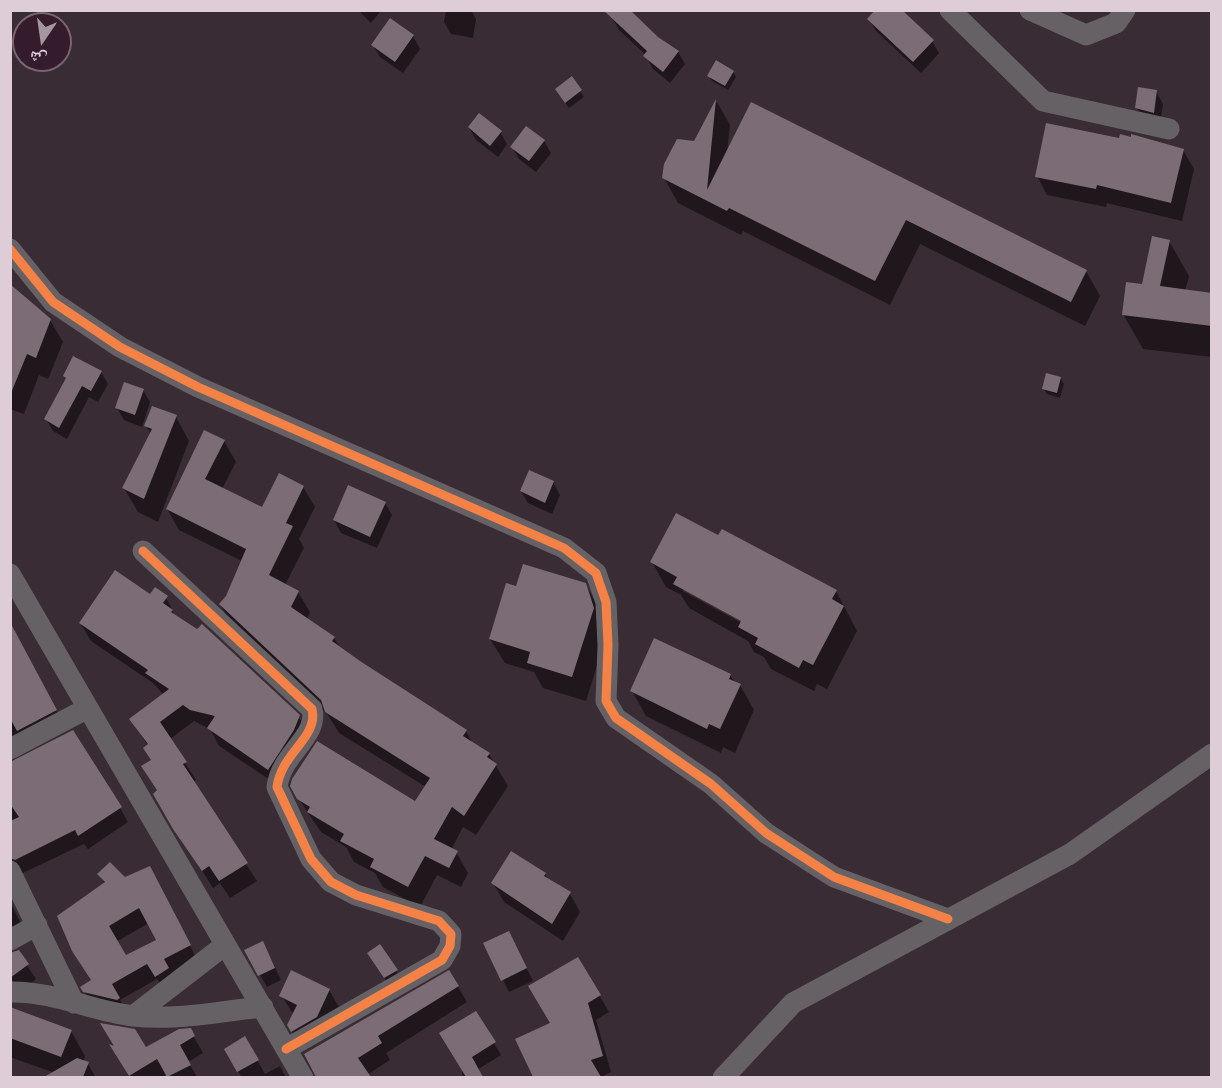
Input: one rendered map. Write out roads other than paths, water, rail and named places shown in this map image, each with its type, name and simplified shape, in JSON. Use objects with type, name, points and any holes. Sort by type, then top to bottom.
[{"type":"street","points":[[950,10],[1043,101],[1168,129]]},
{"type":"street","points":[[1030,10],[1086,35],[1116,23],[1125,10]]},
{"type":"street","points":[[10,249],[53,302],[120,347],[198,387],[564,548],[596,573],[606,602],[608,645],[606,701],[616,718],[711,784],[766,833],[834,877],[948,919]]},
{"type":"street","points":[[143,551],[312,709],[314,718],[312,728],[283,763],[277,787],[311,859],[331,882],[356,895],[439,921],[451,934],[450,946],[442,960],[286,1048]]},
{"type":"street","points":[[10,574],[303,1077]]},
{"type":"street","points":[[10,749],[88,708]]},
{"type":"street","points":[[723,1077],[793,1003],[1070,854],[1212,754]]},
{"type":"street","points":[[10,871],[74,1003]]},
{"type":"street","points":[[10,940],[37,925]]},
{"type":"street","points":[[133,1016],[225,945]]},
{"type":"street","points":[[10,992],[36,991],[74,1003],[133,1016],[163,1017],[262,1007]]}]
